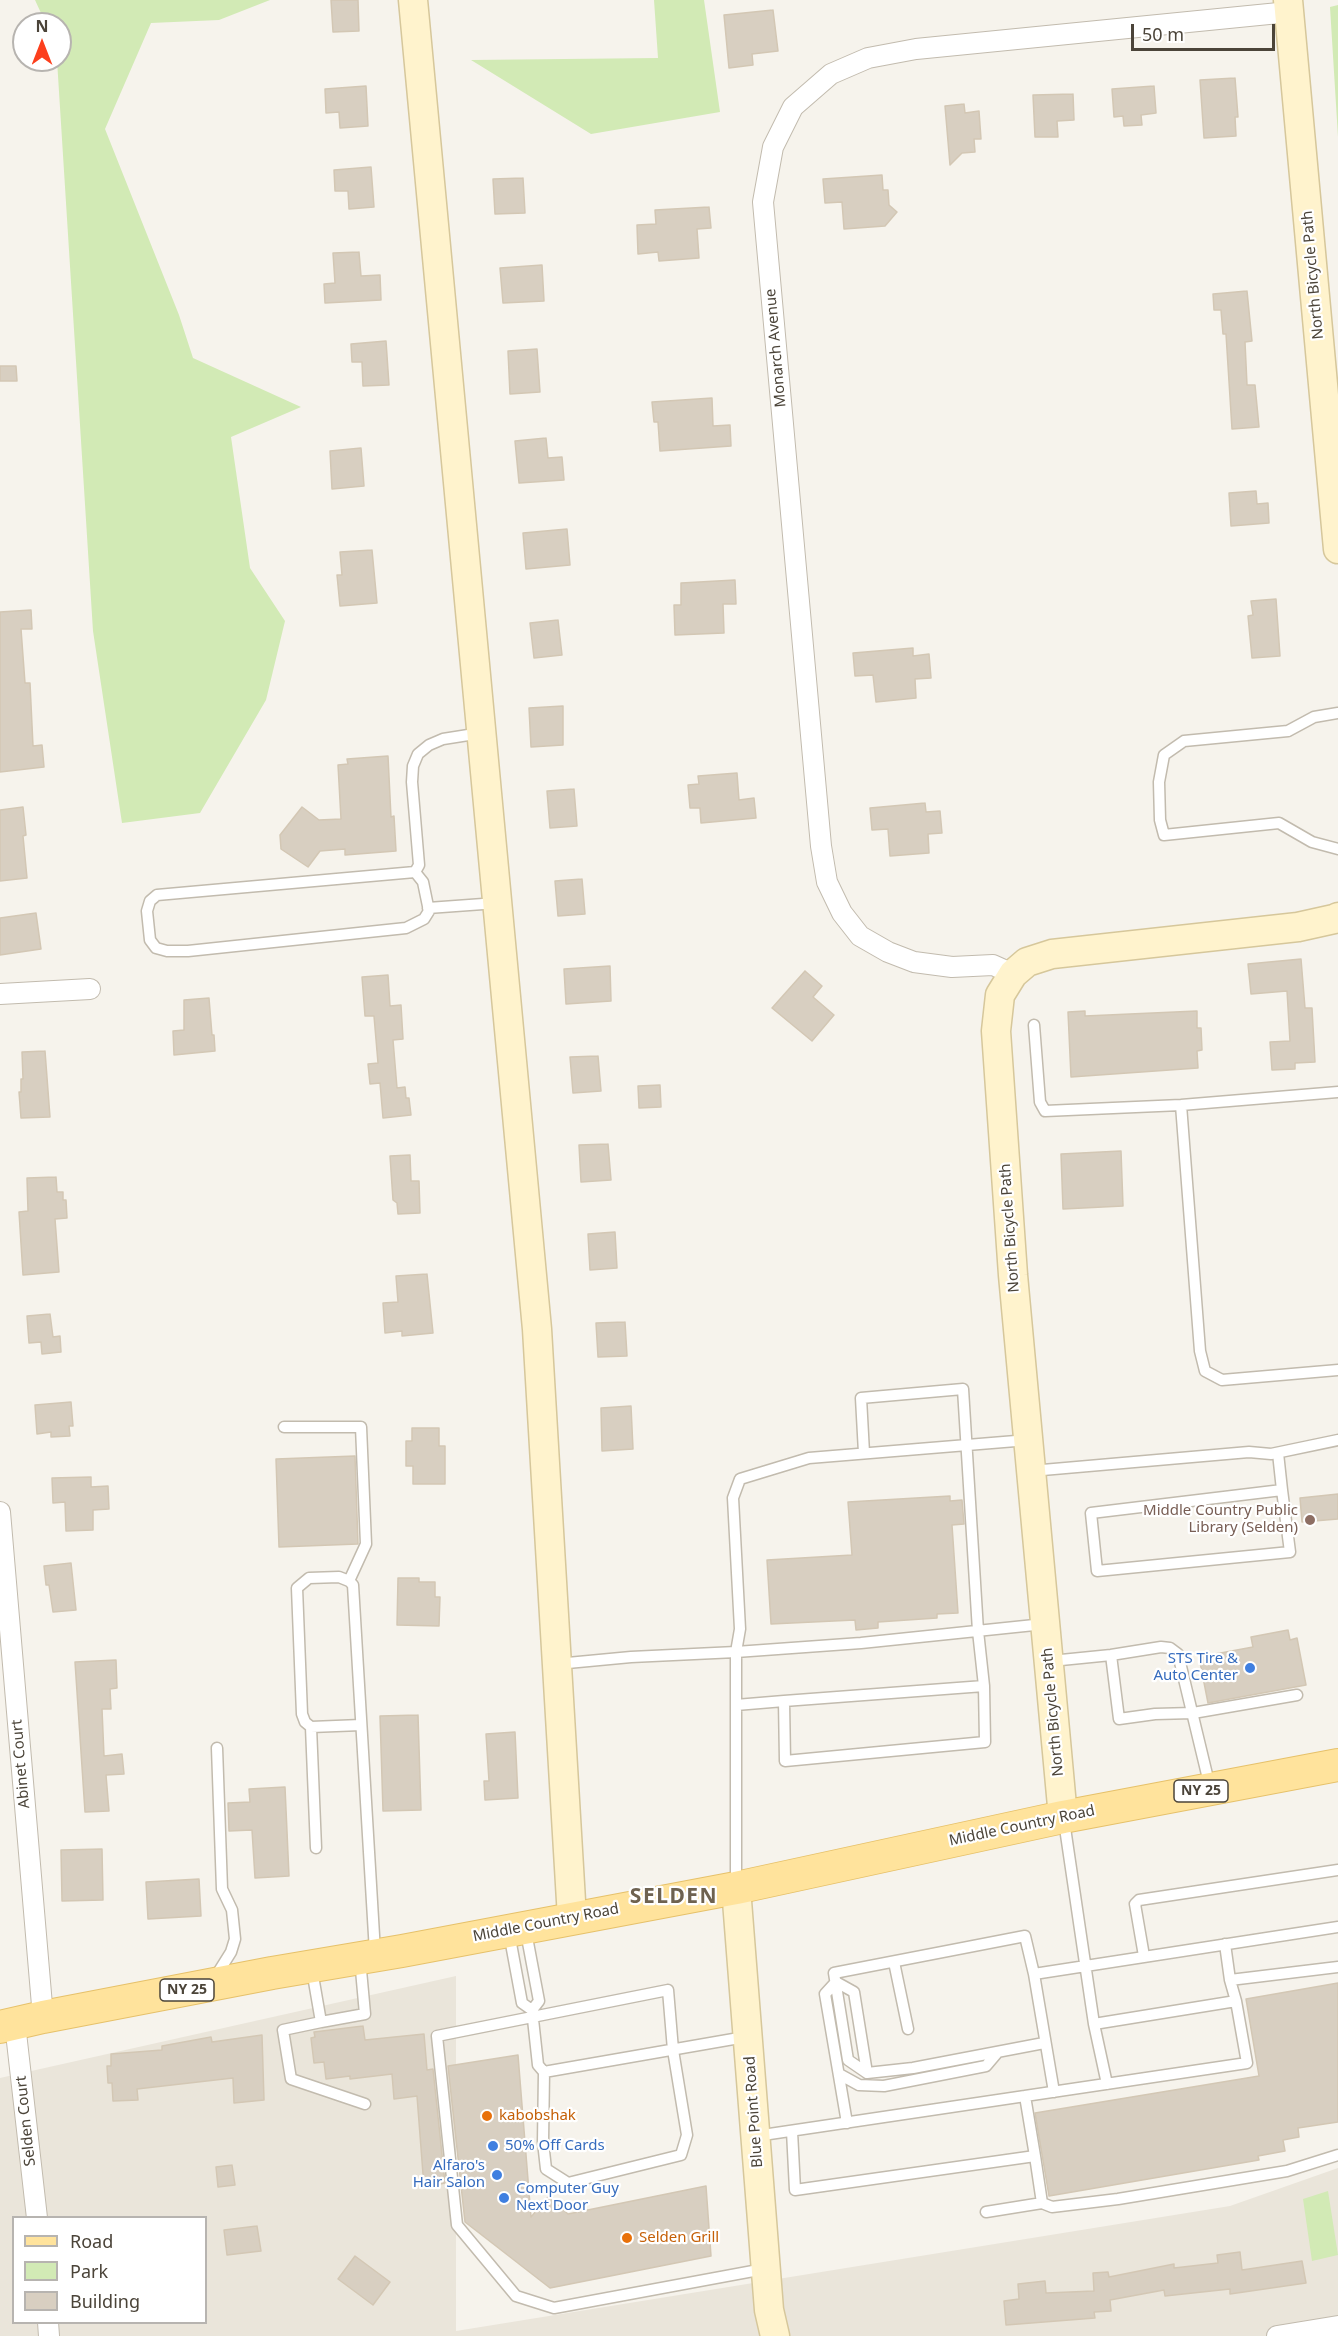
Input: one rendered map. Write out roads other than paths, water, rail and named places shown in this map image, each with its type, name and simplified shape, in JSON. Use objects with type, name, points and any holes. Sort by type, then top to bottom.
[{"type":"main road","name":"Middle Country Road","points":[[19,2023],[736,1888],[1063,1817],[1338,1765]]},
{"type":"street","points":[[413,0],[537,1329],[572,1918]]},
{"type":"street","name":"North Bicycle Path","points":[[1288,6],[1338,542]]},
{"type":"street","name":"Monarch Avenue","points":[[1013,974],[993,965],[952,967],[914,962],[888,952],[860,936],[842,913],[827,882],[820,835],[764,202],[773,147],[793,107],[831,74],[868,58],[916,49],[1288,6]]},
{"type":"street","points":[[1013,974],[1027,962],[1052,954],[1298,927],[1334,920],[1338,916]]},
{"type":"street","name":"North Bicycle Path","points":[[1013,974],[1000,995],[996,1031],[1013,1275],[1063,1817]]},
{"type":"street","points":[[0,994],[90,989]]},
{"type":"street","name":"Abinet Court","points":[[0,1512],[19,2023]]},
{"type":"street","name":"Blue Point Road","points":[[736,1888],[769,2310],[775,2336]]},
{"type":"street","name":"Selden Court","points":[[19,2023],[37,2216]]},
{"type":"street","points":[[1277,2336],[1338,2326]]},
{"type":"lane","points":[[1338,713],[1314,717],[1288,731],[1184,741],[1164,755],[1159,782],[1160,820],[1164,835],[1279,823],[1312,842],[1338,849]]},
{"type":"lane","points":[[415,872],[419,865],[412,782],[413,766],[418,754],[429,745],[443,739],[481,733]]},
{"type":"lane","points":[[415,872],[423,882],[429,911],[424,920],[414,926],[188,951],[167,951],[156,948],[150,940],[147,911],[150,901],[157,895],[415,872]]},
{"type":"lane","points":[[428,908],[497,903]]},
{"type":"lane","points":[[1035,1026],[1040,1102],[1045,1111],[1181,1105],[1338,1092]]},
{"type":"lane","points":[[1181,1105],[1200,1351],[1206,1371],[1222,1380],[1338,1370]]},
{"type":"lane","points":[[784,1701],[785,1761],[985,1742],[984,1686],[978,1631],[963,1389],[861,1398],[864,1453]]},
{"type":"lane","points":[[284,1427],[362,1426],[366,1544],[349,1581]]},
{"type":"lane","points":[[736,1888],[736,1652],[740,1629],[733,1498],[740,1479],[809,1458],[1028,1440]]},
{"type":"lane","points":[[1031,1471],[1249,1452],[1278,1453],[1338,1440]]},
{"type":"lane","points":[[1278,1453],[1290,1552],[1097,1571],[1091,1513],[1282,1490]]},
{"type":"lane","points":[[362,1725],[311,1727],[305,1722],[302,1714],[297,1588],[301,1582],[309,1578],[339,1577],[353,1585],[362,1725],[368,1957],[365,2014],[283,2030],[291,2079],[365,2104]]},
{"type":"lane","points":[[557,1664],[631,1657],[736,1652],[1044,1624]]},
{"type":"lane","points":[[1048,1661],[1161,1647],[1170,1648],[1178,1654],[1210,1789]]},
{"type":"lane","points":[[1111,1655],[1119,1719],[1155,1714],[1193,1713],[1297,1695]]},
{"type":"lane","points":[[736,1705],[984,1686]]},
{"type":"lane","points":[[311,1727],[316,1848]]},
{"type":"lane","points":[[208,1986],[223,1968],[235,1939],[232,1910],[222,1889],[217,1748]]},
{"type":"lane","points":[[1063,1817],[1094,2024],[1107,2084]]},
{"type":"lane","points":[[1144,1956],[1135,1904],[1139,1900],[1338,1870]]},
{"type":"lane","points":[[1034,1974],[1338,1927]]},
{"type":"lane","points":[[517,1929],[522,2003],[532,2014]]},
{"type":"lane","points":[[517,1929],[539,2001],[532,2014],[538,2065],[544,2072],[543,2142],[546,2169],[568,2183],[681,2155],[687,2135],[673,2050],[668,1990],[532,2014],[437,2036],[457,2225],[516,2296],[554,2308],[766,2269]]},
{"type":"lane","points":[[847,2122],[825,1994],[835,1978],[894,1962],[1025,1936],[1034,1974],[1053,2092]]},
{"type":"lane","points":[[756,2136],[1247,2063],[1230,1980],[1226,1944]]},
{"type":"lane","points":[[894,1962],[908,2029]]},
{"type":"lane","points":[[312,1967],[321,2022]]},
{"type":"lane","points":[[1230,1980],[1338,1967]]},
{"type":"lane","points":[[835,1978],[848,2060],[867,2073],[912,2068],[1044,2043]]},
{"type":"lane","points":[[835,1978],[854,1992],[867,2073]]},
{"type":"lane","points":[[1094,2024],[1236,2001]]},
{"type":"lane","points":[[544,2072],[748,2037]]},
{"type":"lane","points":[[839,2074],[859,2085],[884,2086],[986,2066],[997,2053]]},
{"type":"lane","points":[[1025,2096],[1042,2203]]},
{"type":"lane","points":[[792,2131],[795,2190],[1035,2156]]},
{"type":"lane","points":[[986,2212],[1042,2203],[1052,2207],[1140,2195],[1287,2171],[1338,2155]]},
{"type":"place","name":"Middle Country Public Library (Selden)","points":[[1310,1520]]},
{"type":"place","name":"STS Tire & Auto Center","points":[[1250,1668]]},
{"type":"place","name":"kabobshak","points":[[487,2116]]},
{"type":"place","name":"50% Off Cards","points":[[493,2146]]},
{"type":"place","name":"Alfaro's Hair Salon","points":[[497,2175]]},
{"type":"place","name":"Computer Guy Next Door","points":[[504,2198]]},
{"type":"place","name":"Selden Grill","points":[[627,2238]]},
{"type":"district","name":"SELDEN","points":[[674,1897]]}]
